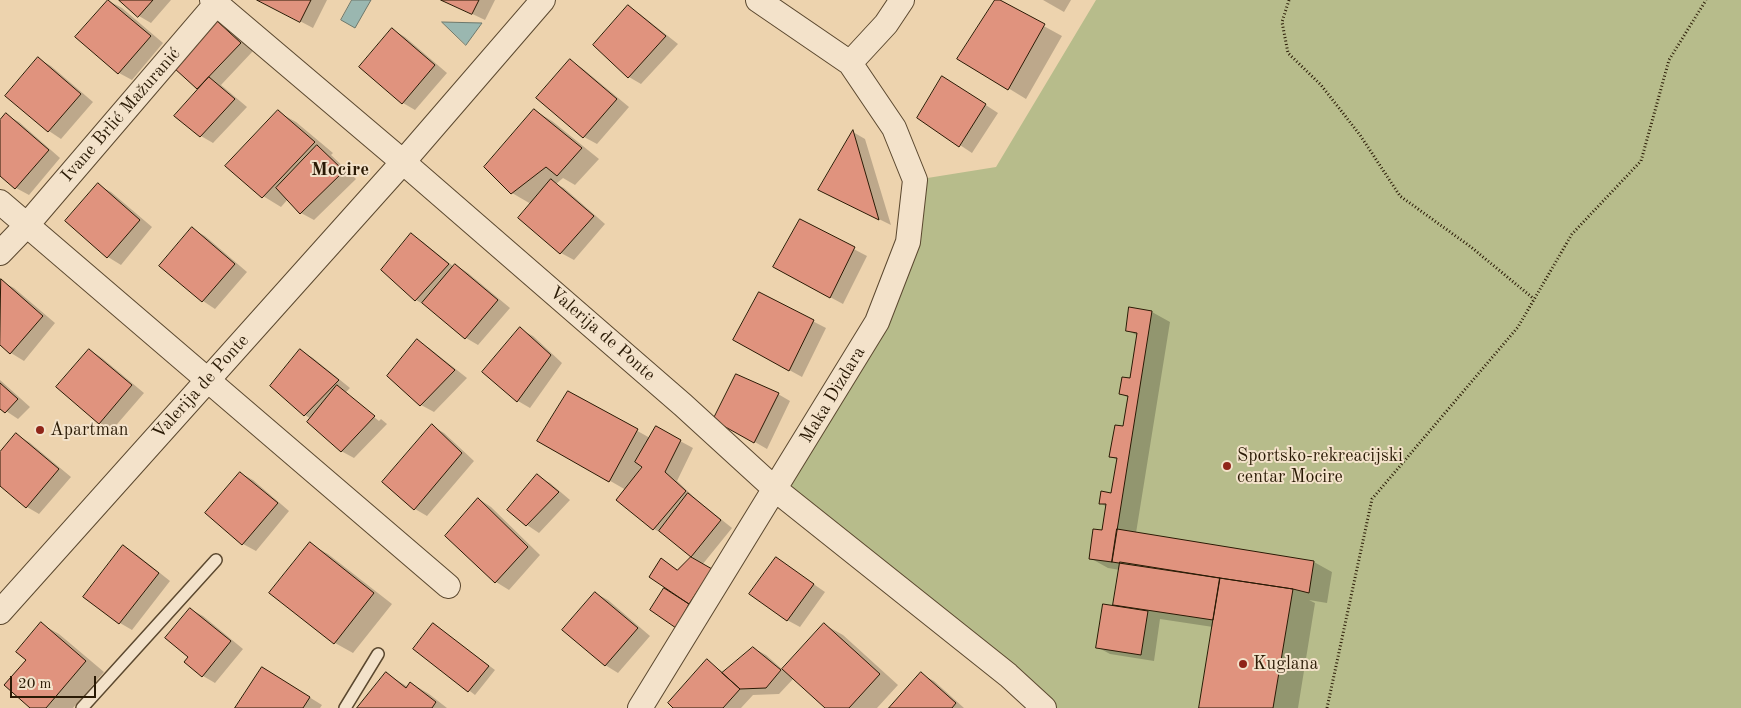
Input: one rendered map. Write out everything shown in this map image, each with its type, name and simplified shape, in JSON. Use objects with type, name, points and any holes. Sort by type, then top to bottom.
[{"type":"street","name":"Valerija de Ponte","points":[[0,612],[403,162],[543,0]]},
{"type":"street","points":[[758,0],[850,63],[886,24],[902,0]]},
{"type":"street","name":"Valerija de Ponte","points":[[214,2],[403,162],[676,399],[776,490],[1008,675],[1044,708]]},
{"type":"street","name":"Ivane Brlić Mažuranić","points":[[0,253],[26,226],[214,2]]},
{"type":"street","name":"Maka Dizdara","points":[[640,708],[776,490],[877,322],[908,242],[915,180],[894,128],[850,63]]},
{"type":"street","points":[[0,202],[448,586]]},
{"type":"lane","points":[[82,708],[216,560]]},
{"type":"lane","points":[[345,708],[378,654]]},
{"type":"path","points":[[1289,0],[1282,22],[1288,53],[1327,92],[1360,135],[1400,196],[1471,247],[1534,299]]},
{"type":"path","points":[[1327,708],[1372,499],[1518,327],[1572,234],[1641,161],[1669,60],[1706,0]]},
{"type":"green space","points":[[1096,0],[1741,0],[1741,708],[1043,708],[776,490],[877,322],[915,180],[996,167]]},
{"type":"water","points":[[352,0],[371,0],[355,28],[341,20]]},
{"type":"water","points":[[442,22],[482,23],[466,45]]},
{"type":"building","points":[[108,0],[151,36],[118,74],[75,37]]},
{"type":"building","points":[[119,0],[153,0],[138,17]]},
{"type":"building","points":[[257,0],[311,0],[300,22]]},
{"type":"building","points":[[441,0],[479,0],[472,14]]},
{"type":"building","points":[[995,0],[1000,0],[1045,24],[1008,90],[957,59]]},
{"type":"building","points":[[628,5],[666,36],[628,78],[593,45]]},
{"type":"building","points":[[217,21],[241,43],[197,89],[174,68]]},
{"type":"building","points":[[392,28],[435,65],[402,104],[359,67]]},
{"type":"building","points":[[38,57],[81,94],[48,132],[5,96]]},
{"type":"building","points":[[570,59],[617,99],[583,138],[536,98]]},
{"type":"building","points":[[942,76],[986,104],[959,147],[917,118]]},
{"type":"building","points":[[209,77],[235,99],[200,137],[174,116]]},
{"type":"building","points":[[534,109],[582,148],[557,176],[546,167],[511,194],[484,167]]},
{"type":"building","points":[[278,110],[315,142],[262,198],[225,166]]},
{"type":"building","points":[[6,113],[49,150],[15,189],[0,176],[0,120]]},
{"type":"building","points":[[853,130],[879,220],[818,190]]},
{"type":"building","points":[[317,145],[344,171],[300,214],[276,188]]},
{"type":"building","points":[[551,179],[594,216],[560,254],[518,218]]},
{"type":"building","points":[[98,183],[140,220],[107,258],[65,221]]},
{"type":"building","points":[[800,219],[855,247],[830,298],[773,267]]},
{"type":"building","points":[[192,227],[235,264],[202,302],[159,266]]},
{"type":"building","points":[[411,233],[449,264],[415,301],[381,270]]},
{"type":"building","points":[[455,264],[498,300],[465,339],[422,303]]},
{"type":"building","points":[[1,279],[43,316],[10,354],[0,345]]},
{"type":"building","points":[[759,292],[814,320],[789,371],[733,340]]},
{"type":"building","points":[[1129,307],[1152,311],[1112,562],[1089,559],[1093,529],[1102,530],[1106,504],[1099,504],[1101,491],[1111,493],[1117,458],[1109,457],[1115,425],[1123,426],[1128,396],[1119,394],[1122,377],[1130,378],[1137,333],[1126,331]]},
{"type":"building","points":[[520,327],[551,355],[517,402],[482,372]]},
{"type":"building","points":[[417,339],[455,370],[420,406],[387,376]]},
{"type":"building","points":[[89,349],[132,385],[99,424],[56,387]]},
{"type":"building","points":[[300,349],[339,380],[304,416],[270,386]]},
{"type":"building","points":[[736,374],[779,393],[754,443],[713,420]]},
{"type":"building","points":[[0,383],[18,399],[5,413],[0,409]]},
{"type":"building","points":[[337,385],[375,416],[341,452],[307,422]]},
{"type":"building","points":[[568,391],[638,429],[609,482],[537,441]]},
{"type":"building","points":[[432,424],[462,453],[414,510],[382,482]]},
{"type":"building","points":[[656,426],[681,440],[665,472],[686,491],[653,530],[616,500],[642,467],[635,462]]},
{"type":"building","points":[[16,433],[59,469],[26,508],[0,486],[0,452]]},
{"type":"building","points":[[240,472],[278,503],[242,545],[205,513]]},
{"type":"building","points":[[537,474],[559,492],[526,526],[507,510]]},
{"type":"building","points":[[688,493],[721,520],[691,557],[659,531]]},
{"type":"building","points":[[478,498],[528,547],[495,583],[445,536]]},
{"type":"building","points":[[1117,529],[1314,561],[1309,593],[1112,562]]},
{"type":"building","points":[[310,542],[374,593],[334,644],[269,593]]},
{"type":"building","points":[[123,545],[159,573],[119,624],[83,597]]},
{"type":"building","points":[[691,557],[712,569],[689,604],[649,577],[661,558],[677,570]]},
{"type":"building","points":[[776,557],[814,584],[787,621],[749,594]]},
{"type":"building","points":[[1120,562],[1220,578],[1213,620],[1113,605]]},
{"type":"building","name":"Kuglana","points":[[1220,578],[1293,589],[1273,708],[1199,708]]},
{"type":"building","points":[[664,588],[689,604],[676,628],[650,610]]},
{"type":"building","points":[[595,592],[638,628],[605,666],[562,630]]},
{"type":"building","points":[[1103,604],[1148,611],[1141,655],[1096,648]]},
{"type":"building","points":[[190,608],[231,641],[202,677],[184,662],[188,657],[165,638]]},
{"type":"building","points":[[41,622],[86,661],[46,708],[30,708],[4,685],[26,660],[16,652]]},
{"type":"building","points":[[433,623],[489,666],[468,692],[413,649]]},
{"type":"building","points":[[824,623],[880,674],[849,708],[825,708],[782,669]]},
{"type":"building","points":[[753,647],[781,670],[766,688],[740,689],[722,673]]},
{"type":"building","points":[[707,659],[740,689],[723,708],[673,708],[668,703]]},
{"type":"building","points":[[262,667],[310,697],[303,708],[235,708]]},
{"type":"building","points":[[386,672],[406,688],[410,682],[436,702],[432,708],[357,708]]},
{"type":"building","points":[[921,672],[956,703],[952,708],[889,708]]},
{"type":"place","name":"Apartman","points":[[40,430]]},
{"type":"place","name":"Sportsko-rekreacijski centar Mocire","points":[[1227,466]]},
{"type":"place","name":"Kuglana","points":[[1243,664]]},
{"type":"district","name":"Mocire","points":[[340,170]]}]
